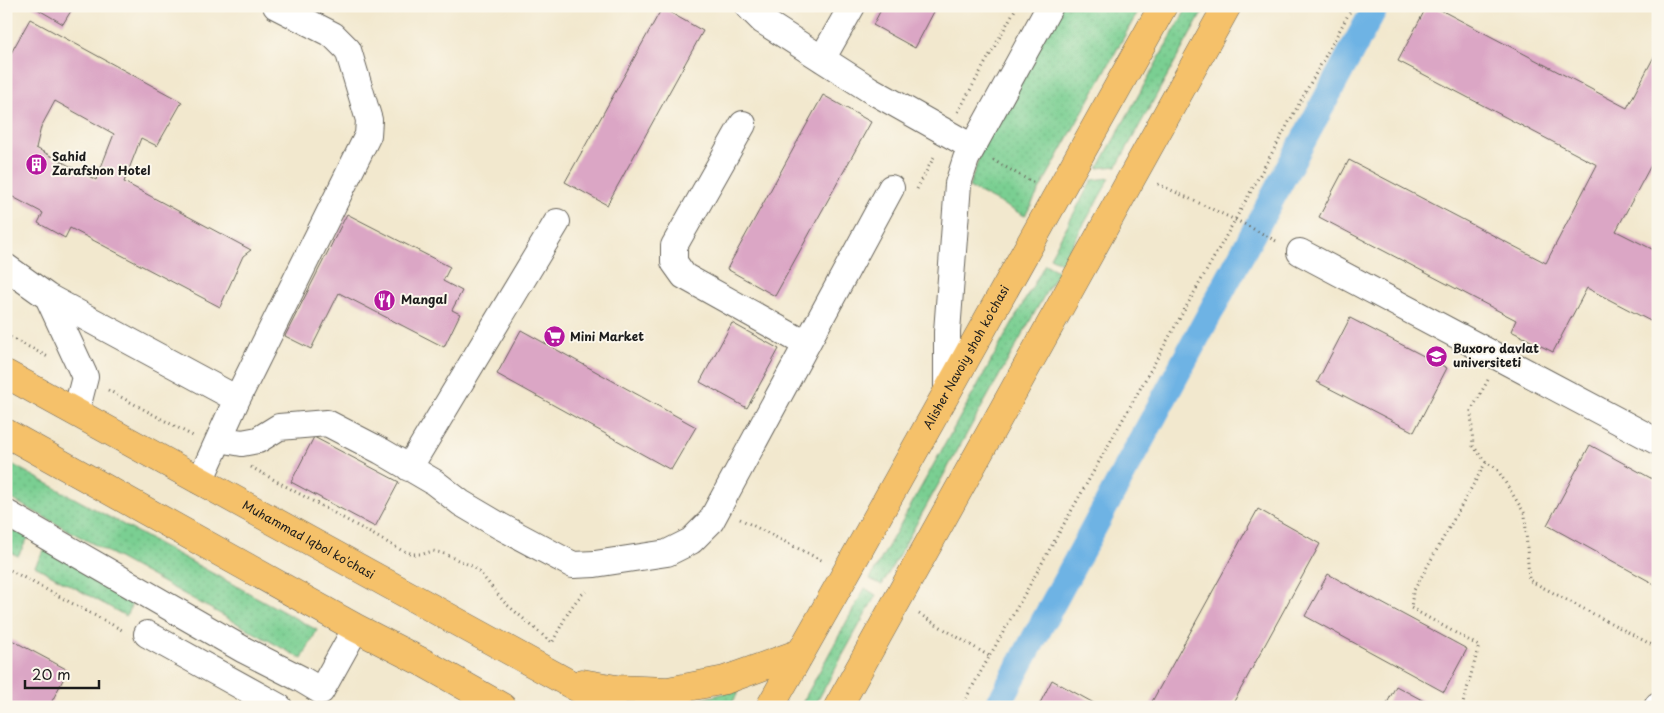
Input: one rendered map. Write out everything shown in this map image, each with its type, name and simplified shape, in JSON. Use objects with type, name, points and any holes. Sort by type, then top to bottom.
[{"type":"main road","name":"Alisher Navoiy shoh ko'chasi","points":[[770,707],[1163,6]]},
{"type":"main road","points":[[838,707],[1227,6]]},
{"type":"main road","name":"Muhammad Iqbol ko'chasi","points":[[6,374],[612,707]]},
{"type":"main road","points":[[6,433],[502,707]]},
{"type":"main road","points":[[564,680],[616,689],[668,691],[725,680],[800,653]]},
{"type":"main road","points":[[860,667],[862,707]]},
{"type":"street","points":[[200,481],[237,399],[368,135],[370,120],[348,50],[333,35],[276,6]]},
{"type":"street","points":[[748,6],[763,21],[869,89],[972,147]]},
{"type":"street","points":[[822,59],[852,6]]},
{"type":"street","points":[[948,392],[947,332],[958,184],[972,147],[1050,6]]},
{"type":"street","points":[[743,124],[674,246],[674,262],[684,276],[806,344]]},
{"type":"street","points":[[218,444],[258,440],[279,427],[327,423],[434,482],[461,503],[500,526],[573,565],[595,564],[667,553],[691,542],[710,521],[891,188]]},
{"type":"street","points":[[409,468],[558,222]]},
{"type":"street","points":[[1300,252],[1658,442]]},
{"type":"street","points":[[6,267],[48,297],[237,399]]},
{"type":"street","points":[[48,297],[85,378],[76,412]]},
{"type":"street","points":[[6,513],[244,650],[302,679],[317,699],[356,628]]},
{"type":"street","points":[[147,634],[279,707]]},
{"type":"path","points":[[961,707],[1353,6]]},
{"type":"path","points":[[972,147],[1032,182],[1066,179]]},
{"type":"path","points":[[1134,173],[1244,224],[1266,237]]},
{"type":"path","points":[[6,335],[50,358]]},
{"type":"path","points":[[1499,358],[1471,411],[1473,446],[1486,462],[1496,470],[1525,514],[1529,580],[1658,648]]},
{"type":"path","points":[[85,378],[218,444]]},
{"type":"path","points":[[1462,707],[1479,646],[1411,608],[1413,592],[1486,462]]},
{"type":"path","points":[[250,467],[401,550],[413,554],[433,551],[442,553],[474,567],[505,603],[552,643],[572,606],[579,596],[589,588]]},
{"type":"path","points":[[918,613],[989,656]]},
{"type":"green space","points":[[1061,6],[1141,6],[1025,216],[969,187],[985,140]]},
{"type":"green space","points":[[1188,6],[1206,6],[1117,166],[1098,168]]},
{"type":"green space","points":[[1110,178],[1062,263],[1050,257],[1092,180]]},
{"type":"green space","points":[[1045,264],[1058,271],[882,585],[870,579]]},
{"type":"green space","points":[[6,461],[317,630],[302,659],[6,496]]},
{"type":"green space","points":[[6,523],[29,536],[18,556],[6,550]]},
{"type":"green space","points":[[47,545],[137,594],[126,616],[35,566]]},
{"type":"green space","points":[[865,588],[876,595],[814,707],[800,707]]},
{"type":"green space","points":[[740,689],[730,707],[694,707],[688,703]]},
{"type":"building","points":[[32,6],[74,6],[63,24]]},
{"type":"building","points":[[883,6],[937,6],[915,48],[873,25]]},
{"type":"building","points":[[1427,6],[1433,6],[1627,108],[1658,49],[1658,152],[1616,231],[1658,252],[1658,325],[1587,288],[1553,352],[1511,331],[1516,320],[1319,217],[1349,160],[1546,263],[1597,165],[1398,61]]},
{"type":"building","points":[[662,8],[703,31],[607,205],[565,182]]},
{"type":"building","name":"Sahid Zarafshon Hotel","points":[[30,19],[182,102],[157,146],[141,138],[124,182],[251,250],[243,256],[220,307],[70,228],[65,238],[38,223],[43,213],[11,196],[6,199],[6,62]],"holes":[[[55,101],[114,134],[96,180],[36,148],[41,127]]]},
{"type":"building","points":[[823,95],[871,122],[775,296],[727,269]]},
{"type":"building","points":[[347,214],[450,267],[443,281],[462,291],[452,310],[460,314],[444,347],[339,293],[311,349],[285,336]]},
{"type":"building","points":[[1350,318],[1447,368],[1414,432],[1317,382]]},
{"type":"building","points":[[732,323],[779,349],[747,408],[700,382]]},
{"type":"building","points":[[521,330],[696,427],[671,470],[497,374]]},
{"type":"building","points":[[314,437],[399,482],[375,527],[291,482]]},
{"type":"building","points":[[1590,445],[1658,482],[1658,586],[1547,525]]},
{"type":"building","points":[[1258,509],[1320,544],[1231,707],[1149,707]]},
{"type":"building","points":[[1328,574],[1467,649],[1444,692],[1305,616]]},
{"type":"building","points":[[6,637],[68,670],[49,707],[6,707]]},
{"type":"building","points":[[1052,680],[1101,707],[1038,707]]},
{"type":"building","points":[[1396,686],[1435,707],[1385,707]]},
{"type":"waterway","points":[[997,707],[1376,6]]},
{"type":"place","name":"Sahid Zarafshon Hotel","points":[[36,164]]},
{"type":"place","name":"Mangal","points":[[385,300]]},
{"type":"place","name":"Mini Market","points":[[554,337]]},
{"type":"place","name":"Buxoro davlat universiteti","points":[[1437,356]]}]
